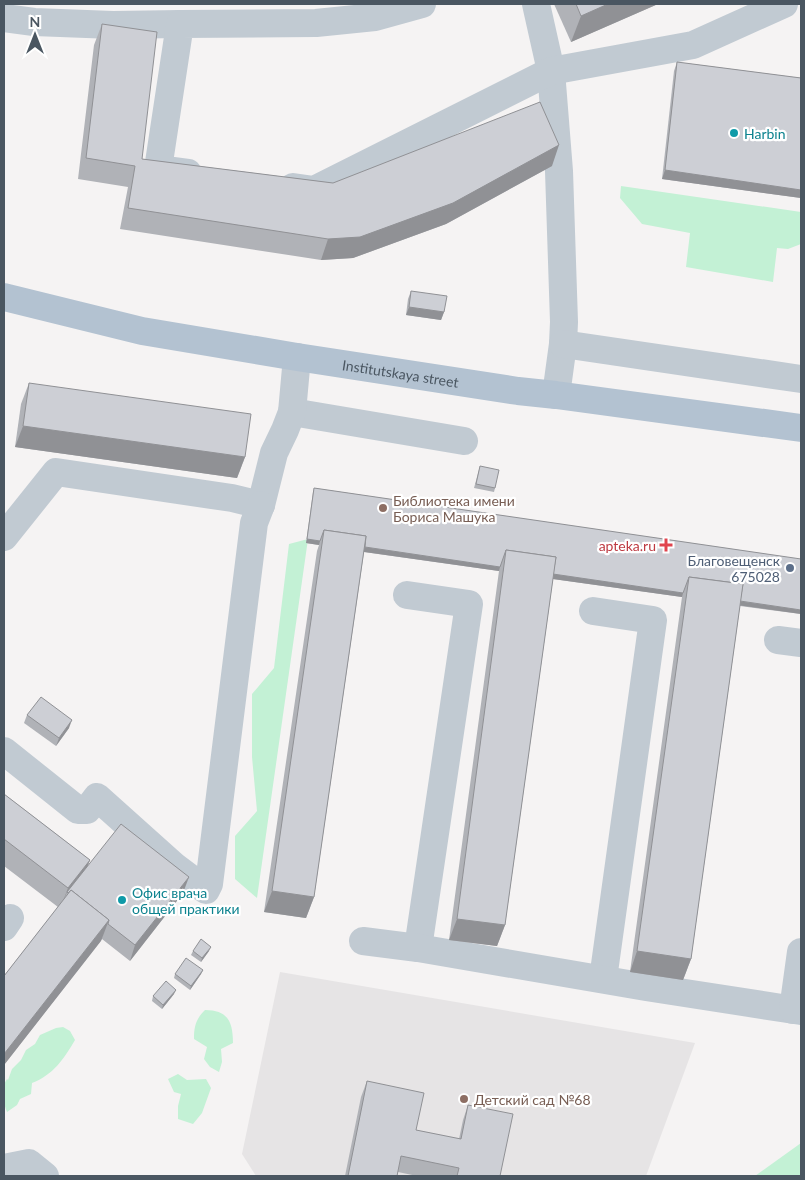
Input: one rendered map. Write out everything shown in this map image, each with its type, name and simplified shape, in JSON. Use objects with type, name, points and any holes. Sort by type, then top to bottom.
[{"type":"main road","name":"Institutskaya street","points":[[4,297],[142,331],[297,357],[518,391],[801,428]]},
{"type":"lane","points":[[4,18],[34,22],[115,14],[180,24],[316,23],[375,17],[422,4]]},
{"type":"lane","points":[[536,4],[551,71],[559,171],[564,322],[556,395]]},
{"type":"lane","points":[[265,183],[314,190],[551,71],[693,45],[784,4]]},
{"type":"lane","points":[[180,24],[158,169],[216,177]]},
{"type":"lane","points":[[563,344],[801,379]]},
{"type":"lane","points":[[4,752],[78,810],[87,810],[97,797],[174,866],[206,890],[209,884],[254,522],[261,505],[274,453],[292,412],[297,357]]},
{"type":"lane","points":[[292,412],[464,441]]},
{"type":"lane","points":[[4,537],[56,472],[232,498],[261,505]]},
{"type":"lane","points":[[407,595],[469,604],[418,948]]},
{"type":"lane","points":[[593,611],[654,620],[604,979]]},
{"type":"lane","points":[[363,941],[418,948],[797,1011],[801,952]]},
{"type":"lane","points":[[4,1168],[29,1163],[45,1176]]},
{"type":"shaded area","name":"Детский сад №68","points":[[280,972],[695,1043],[646,1176],[256,1176],[242,1154]]},
{"type":"green space","points":[[621,186],[801,212],[801,244],[788,249],[777,248],[773,282],[686,267],[690,233],[642,224],[620,198]]},
{"type":"green space","points":[[308,539],[257,898],[235,879],[235,836],[257,811],[252,757],[252,694],[274,668],[289,544]]},
{"type":"green space","points":[[205,1010],[219,1012],[224,1015],[232,1029],[233,1043],[221,1049],[222,1062],[219,1072],[210,1067],[204,1059],[207,1047],[194,1039],[196,1023],[199,1016]]},
{"type":"green space","points":[[63,1027],[70,1031],[75,1040],[67,1054],[46,1076],[32,1083],[31,1094],[20,1099],[17,1105],[7,1112],[3,1091],[5,1082],[8,1080],[12,1069],[21,1060],[26,1050],[35,1044],[40,1035]]},
{"type":"green space","points":[[178,1074],[187,1080],[206,1079],[211,1088],[202,1113],[193,1124],[178,1119],[178,1106],[181,1094],[174,1092],[168,1079]]},
{"type":"green space","points":[[801,1143],[801,1176],[755,1176]]},
{"type":"building","points":[[576,4],[608,4],[581,16]]},
{"type":"building","points":[[102,24],[157,32],[142,159],[333,183],[540,102],[559,145],[453,203],[360,237],[328,239],[128,208],[135,166],[86,158]]},
{"type":"building","name":"Harbin","points":[[677,62],[801,78],[801,190],[665,170]]},
{"type":"building","points":[[411,291],[447,296],[444,312],[409,307]]},
{"type":"building","points":[[29,383],[251,414],[245,457],[23,426]]},
{"type":"building","points":[[480,466],[499,470],[495,488],[476,484]]},
{"type":"building","points":[[314,488],[801,559],[801,610],[740,601],[743,584],[689,577],[683,593],[553,574],[556,557],[506,550],[500,567],[365,547],[366,536],[324,530],[320,541],[307,539]]},
{"type":"building","points":[[324,530],[366,536],[314,897],[272,891]]},
{"type":"building","points":[[506,550],[556,557],[505,925],[457,919]]},
{"type":"building","points":[[689,577],[743,584],[691,959],[637,951]]},
{"type":"building","points":[[41,697],[72,720],[59,738],[27,715]]},
{"type":"building","points":[[4,794],[90,860],[68,888],[4,839]]},
{"type":"building","name":"Офис врача общей практики","points":[[121,824],[189,877],[135,945],[108,924],[109,920],[71,890],[67,892]]},
{"type":"building","points":[[71,890],[109,920],[4,1054],[4,976]]},
{"type":"building","points":[[201,939],[211,947],[202,958],[193,951]]},
{"type":"building","points":[[186,958],[203,970],[191,986],[175,974]]},
{"type":"building","points":[[166,981],[176,990],[163,1005],[153,996]]},
{"type":"building","points":[[367,1081],[424,1093],[416,1130],[461,1139],[468,1105],[513,1114],[500,1176],[457,1176],[459,1168],[401,1156],[397,1176],[348,1176]]},
{"type":"place","name":"Harbin","points":[[734,133]]},
{"type":"place","name":"Библиотека имени Бориса Машука","points":[[383,508]]},
{"type":"place","name":"apteka.ru","points":[[666,545]]},
{"type":"place","name":"Благовещенск 675028","points":[[790,568]]},
{"type":"place","name":"Офис врача общей практики","points":[[122,900]]},
{"type":"place","name":"Детский сад №68","points":[[464,1099]]}]
